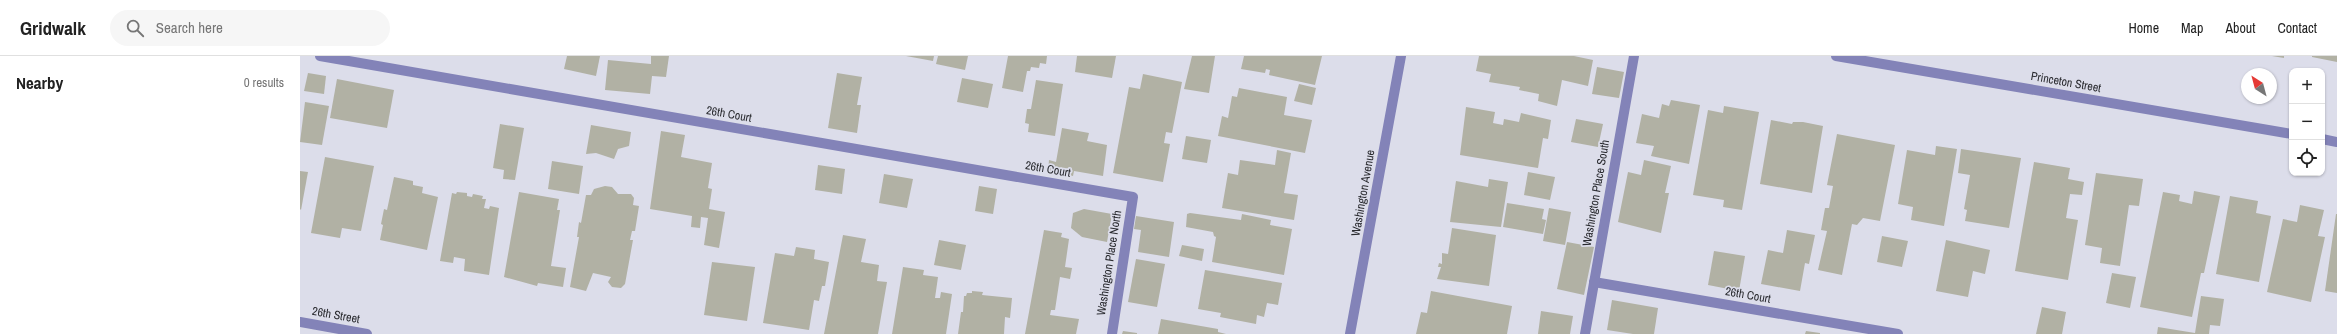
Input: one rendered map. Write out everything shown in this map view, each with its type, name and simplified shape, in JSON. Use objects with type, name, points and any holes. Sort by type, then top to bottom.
[{"type":"street","name":"26th Court","points":[[320,56],[1133,197]]},
{"type":"street","name":"Washington Avenue","points":[[1350,334],[1401,56]]},
{"type":"street","name":"Washington Place South","points":[[1585,334],[1634,56]]},
{"type":"street","name":"Princeton Street","points":[[1836,56],[2289,133]]},
{"type":"street","points":[[2325,140],[2337,142]]},
{"type":"street","name":"Washington Place North","points":[[1112,334],[1133,197]]},
{"type":"street","name":"26th Court","points":[[1594,282],[1898,334]]},
{"type":"street","name":"26th Street","points":[[300,322],[367,334]]},
{"type":"building","points":[[567,56],[600,56],[596,76],[564,69]]},
{"type":"building","points":[[651,56],[669,56],[666,77],[652,76],[650,94],[605,90],[608,60],[651,64]]},
{"type":"building","points":[[906,56],[934,56],[933,61]]},
{"type":"building","points":[[938,56],[968,56],[965,70],[936,64]]},
{"type":"building","points":[[1008,56],[1047,56],[1046,64],[1040,63],[1039,68],[1031,67],[1030,71],[1027,71],[1023,92],[1002,88]]},
{"type":"building","points":[[1077,56],[1116,56],[1112,78],[1075,72]]},
{"type":"building","points":[[1192,56],[1215,56],[1209,93],[1184,89]]},
{"type":"building","points":[[1244,56],[1322,56],[1315,85],[1269,75],[1270,70],[1266,69],[1265,73],[1241,69]]},
{"type":"building","points":[[1479,56],[1574,56],[1593,60],[1588,86],[1562,80],[1557,106],[1538,101],[1539,94],[1519,90],[1520,87],[1489,82],[1491,74],[1476,71]]},
{"type":"building","points":[[2272,56],[2284,56],[2284,58]]},
{"type":"building","points":[[2337,56],[2337,62],[2312,57]]},
{"type":"building","points":[[1597,67],[1624,72],[1619,98],[1592,94]]},
{"type":"building","points":[[308,73],[326,76],[324,94],[304,91]]},
{"type":"building","points":[[837,73],[862,77],[857,105],[861,105],[857,133],[828,128]]},
{"type":"building","points":[[1143,74],[1182,82],[1172,133],[1166,132],[1164,143],[1170,144],[1163,182],[1113,173],[1129,87],[1140,89]]},
{"type":"building","points":[[962,78],[993,84],[988,108],[957,102]]},
{"type":"building","points":[[337,79],[394,90],[387,128],[330,118]]},
{"type":"building","points":[[1036,80],[1063,84],[1055,136],[1028,132],[1029,124],[1025,123],[1027,109],[1031,109]]},
{"type":"building","points":[[1299,84],[1316,88],[1312,105],[1294,101]]},
{"type":"building","points":[[1239,88],[1287,97],[1284,115],[1312,120],[1305,153],[1218,136],[1222,116],[1228,118],[1232,96],[1237,97]]},
{"type":"building","points":[[1671,100],[1700,105],[1689,164],[1651,156],[1654,146],[1636,143],[1642,114],[1659,118],[1662,104],[1669,106]]},
{"type":"building","points":[[305,102],[329,106],[322,145],[300,142]]},
{"type":"building","points":[[1724,106],[1759,112],[1742,210],[1723,207],[1724,200],[1693,195],[1708,110],[1723,113]]},
{"type":"building","points":[[1466,107],[1495,112],[1493,123],[1503,125],[1504,119],[1519,122],[1521,113],[1551,120],[1548,139],[1543,138],[1538,168],[1460,155]]},
{"type":"building","points":[[1576,119],[1603,124],[1598,147],[1571,142]]},
{"type":"building","points":[[1771,120],[1792,124],[1793,122],[1803,122],[1823,126],[1812,193],[1760,184]]},
{"type":"building","points":[[500,124],[524,128],[515,180],[503,179],[504,170],[493,168]]},
{"type":"building","points":[[591,125],[631,132],[629,146],[618,149],[614,159],[596,153],[586,154]]},
{"type":"building","points":[[1062,128],[1089,133],[1087,141],[1107,145],[1103,176],[1074,171],[1073,176],[1048,172],[1049,160],[1056,162]]},
{"type":"building","points":[[661,131],[685,135],[681,157],[712,163],[708,188],[712,189],[709,209],[725,212],[719,248],[704,245],[708,218],[701,217],[700,228],[691,227],[692,216],[650,209]]},
{"type":"building","points":[[1837,134],[1895,145],[1880,221],[1863,218],[1857,225],[1852,224],[1842,275],[1818,270],[1827,231],[1821,230],[1825,208],[1829,208],[1833,186],[1827,185]]},
{"type":"building","points":[[1186,136],[1211,140],[1207,163],[1182,159]]},
{"type":"building","points":[[1936,146],[1957,149],[1944,226],[1911,220],[1913,207],[1898,204],[1907,150],[1935,155]]},
{"type":"building","points":[[1961,149],[2021,158],[2009,228],[1965,221],[1967,210],[1964,209],[1970,175],[1958,173]]},
{"type":"building","points":[[1277,150],[1291,153],[1284,193],[1298,195],[1294,220],[1222,208],[1228,173],[1238,175],[1240,160],[1275,165]]},
{"type":"building","points":[[325,157],[374,166],[361,231],[342,228],[340,238],[311,233]]},
{"type":"building","points":[[1644,160],[1671,166],[1665,193],[1669,193],[1661,233],[1618,222],[1628,172],[1641,175]]},
{"type":"building","points":[[552,161],[583,166],[579,194],[548,189]]},
{"type":"building","points":[[2034,162],[2070,168],[2068,179],[2084,182],[2082,195],[2070,194],[2066,218],[2078,220],[2068,280],[2015,271]]},
{"type":"building","points":[[818,165],[845,169],[842,194],[815,190]]},
{"type":"building","points":[[300,171],[308,172],[301,210],[300,209]]},
{"type":"building","points":[[1528,172],[1555,177],[1550,200],[1524,195]]},
{"type":"building","points":[[2096,173],[2143,179],[2139,206],[2129,205],[2120,266],[2100,263],[2102,248],[2085,245]]},
{"type":"building","points":[[884,174],[913,179],[907,208],[879,203]]},
{"type":"building","points":[[394,177],[413,181],[413,185],[423,187],[422,193],[438,197],[427,250],[380,240],[384,209],[387,210]]},
{"type":"building","points":[[1489,179],[1508,182],[1501,227],[1450,222],[1456,181],[1488,187]]},
{"type":"building","points":[[605,186],[612,187],[618,194],[631,194],[634,198],[633,205],[639,206],[635,231],[632,231],[630,240],[633,240],[625,284],[621,288],[612,287],[608,282],[611,277],[593,273],[586,291],[570,287],[579,237],[577,237],[579,222],[581,223],[586,195],[591,195],[594,189]]},
{"type":"building","points":[[979,186],[997,189],[993,214],[975,211]]},
{"type":"building","points":[[2194,191],[2220,196],[2204,273],[2201,273],[2192,317],[2140,307],[2163,192],[2180,195],[2179,201],[2192,204]]},
{"type":"building","points":[[457,192],[467,193],[467,196],[472,197],[473,194],[483,196],[482,199],[486,199],[484,208],[489,209],[490,206],[499,208],[489,275],[464,271],[465,259],[454,257],[453,263],[440,261],[452,193],[456,194]]},
{"type":"building","points":[[519,192],[559,199],[557,210],[560,210],[551,266],[566,268],[563,287],[538,283],[537,286],[504,277]]},
{"type":"building","points":[[2230,196],[2258,201],[2256,213],[2271,216],[2259,282],[2216,274]]},
{"type":"building","points":[[1507,203],[1544,209],[1542,219],[1546,220],[1543,234],[1503,227]]},
{"type":"building","points":[[2300,205],[2324,210],[2318,236],[2325,237],[2311,302],[2267,292],[2283,219],[2297,222]]},
{"type":"building","points":[[1549,208],[1571,212],[1565,245],[1543,241]]},
{"type":"building","points":[[1084,209],[1112,214],[1107,242],[1082,237],[1071,228],[1073,213]]},
{"type":"building","points":[[1190,213],[1241,220],[1242,214],[1271,220],[1270,225],[1292,229],[1284,275],[1212,262],[1216,237],[1214,236],[1213,232],[1186,227],[1187,214]]},
{"type":"building","points":[[2337,214],[2337,293],[2325,291]]},
{"type":"building","points":[[1136,216],[1174,222],[1169,257],[1138,252],[1141,230],[1134,229]]},
{"type":"building","points":[[1452,228],[1496,235],[1489,286],[1437,279],[1441,267],[1438,267],[1439,263],[1442,264],[1442,253],[1448,254]]},
{"type":"building","points":[[1044,230],[1062,233],[1061,237],[1069,239],[1065,267],[1072,268],[1070,279],[1060,277],[1055,310],[1051,310],[1050,315],[1079,319],[1076,334],[1025,334]]},
{"type":"building","points":[[1787,230],[1815,235],[1809,264],[1805,263],[1800,291],[1761,284],[1768,250],[1783,253]]},
{"type":"building","points":[[843,235],[866,239],[861,262],[879,265],[877,281],[887,282],[878,334],[824,334]]},
{"type":"building","points":[[1882,236],[1908,241],[1902,267],[1877,262]]},
{"type":"building","points":[[939,240],[966,245],[961,270],[934,265]]},
{"type":"building","points":[[1946,240],[1990,250],[1985,274],[1973,271],[1968,297],[1936,291]]},
{"type":"building","points":[[1567,242],[1594,247],[1584,295],[1557,289]]},
{"type":"building","points":[[1182,245],[1204,249],[1202,261],[1179,256]]},
{"type":"building","points":[[796,247],[815,250],[814,259],[829,262],[825,286],[822,286],[819,301],[814,300],[809,330],[763,323],[775,253],[794,256]]},
{"type":"building","points":[[1714,251],[1745,256],[1739,291],[1708,285]]},
{"type":"building","points":[[1136,259],[1165,264],[1157,307],[1128,302]]},
{"type":"building","points":[[712,262],[755,267],[747,321],[704,315]]},
{"type":"building","points":[[903,267],[924,270],[923,275],[938,277],[935,298],[940,298],[941,292],[952,294],[946,334],[892,334]]},
{"type":"building","points":[[1205,270],[1282,283],[1278,305],[1267,303],[1264,317],[1257,315],[1256,324],[1220,317],[1221,313],[1198,309]]},
{"type":"building","points":[[2112,273],[2136,277],[2130,308],[2106,303]]},
{"type":"building","points":[[972,291],[983,292],[982,295],[1012,298],[1010,318],[1005,317],[1004,334],[958,334],[961,312],[963,312],[964,296],[966,296],[967,293],[972,293]]},
{"type":"building","points":[[1431,291],[1512,306],[1507,334],[1416,334],[1421,312],[1427,313]]},
{"type":"building","points":[[2201,296],[2224,299],[2220,326],[2210,325],[2209,334],[2157,334],[2158,327],[2195,333]]},
{"type":"building","points":[[1612,300],[1658,308],[1654,334],[1633,334],[1607,330]]},
{"type":"building","points":[[2042,307],[2066,312],[2062,334],[2036,334]]},
{"type":"building","points":[[1541,311],[1573,316],[1570,334],[1538,334]]},
{"type":"building","points":[[1161,319],[1218,329],[1218,332],[1226,334],[1158,334]]},
{"type":"building","points":[[1123,331],[1137,333],[1137,334],[1122,334]]},
{"type":"building","points":[[1806,331],[1820,333],[1820,334],[1805,334]]}]
